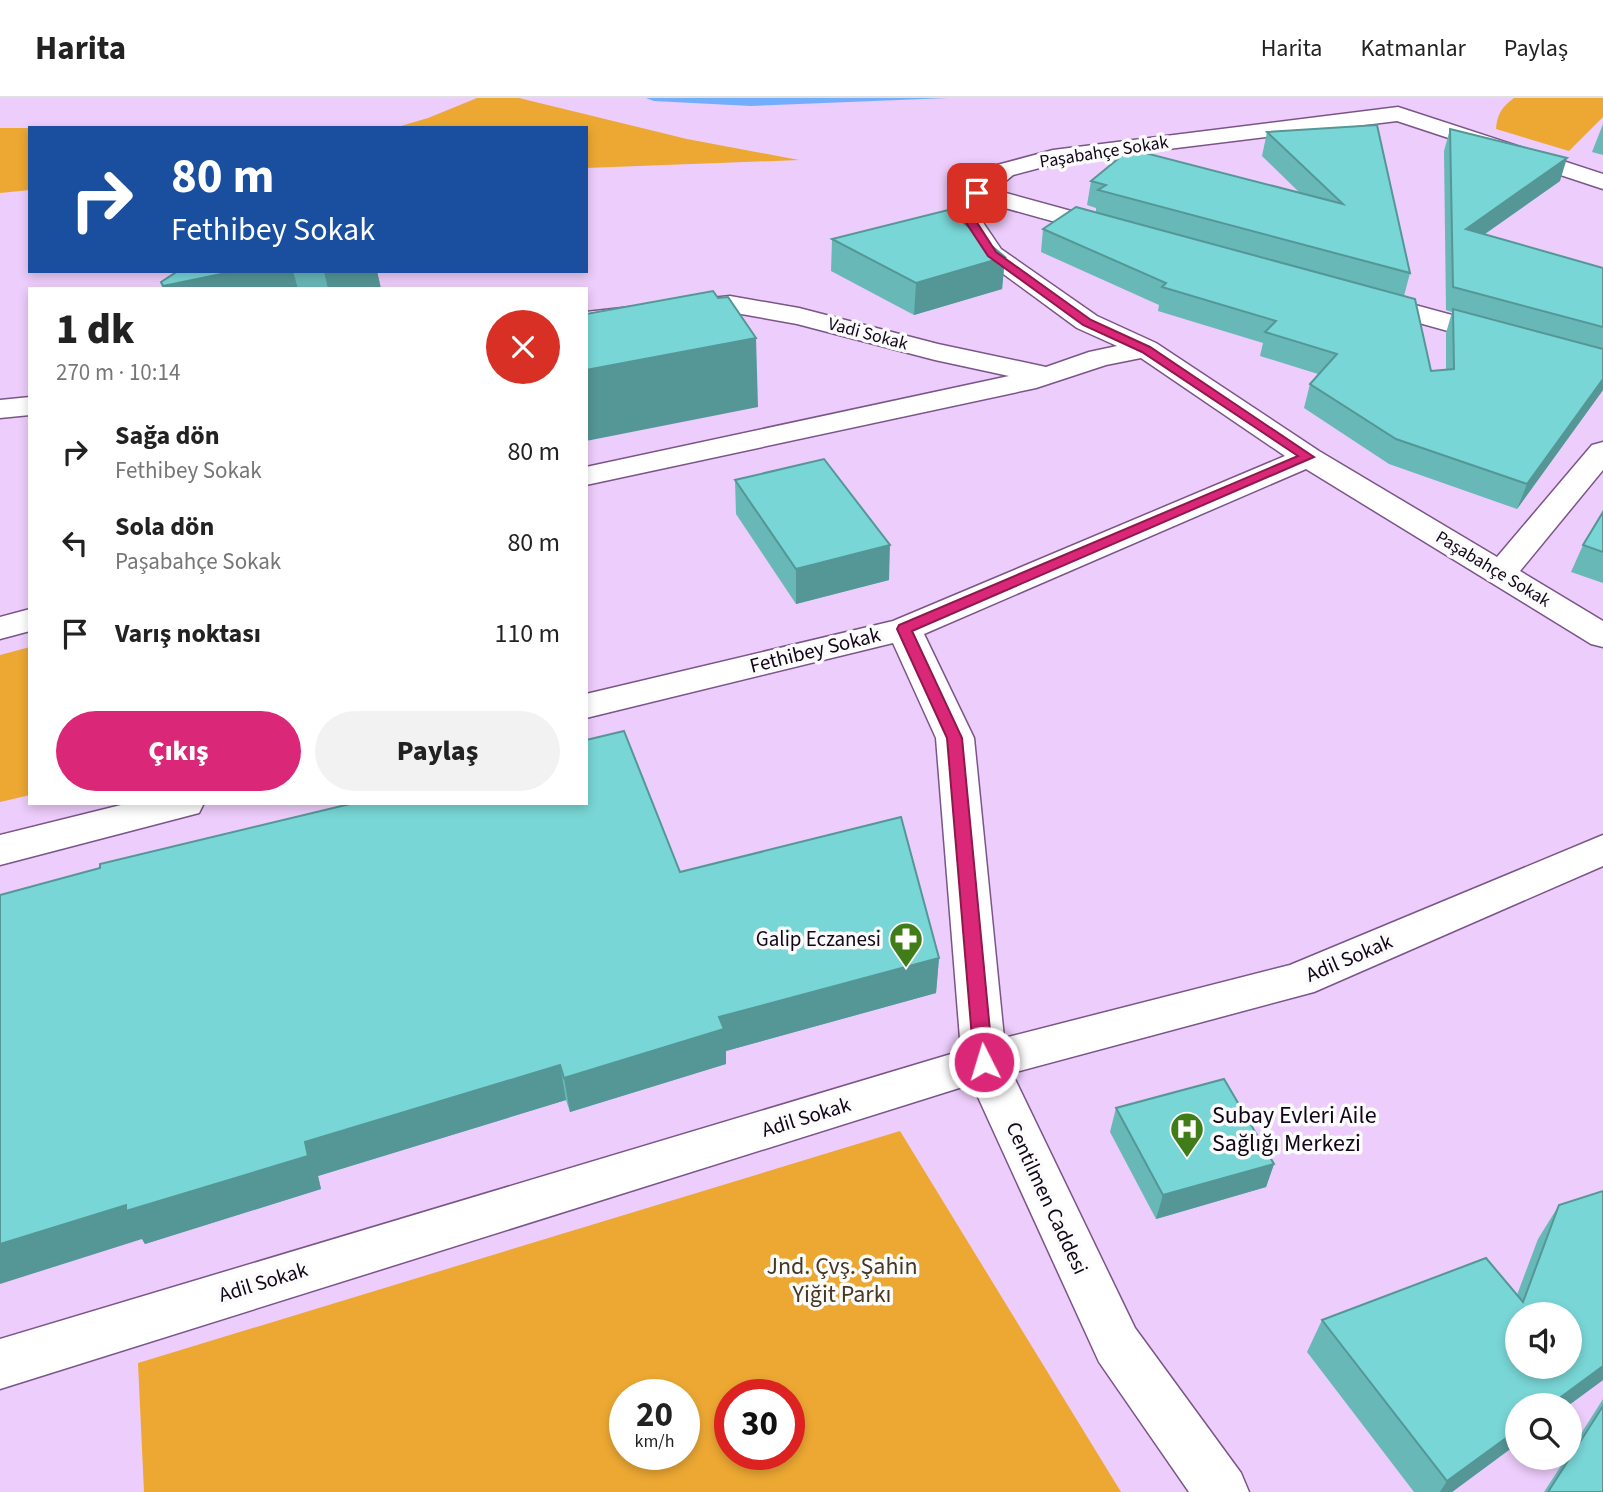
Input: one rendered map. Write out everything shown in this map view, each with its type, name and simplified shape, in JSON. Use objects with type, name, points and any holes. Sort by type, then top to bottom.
[{"type":"street","name":"Paşabahçe Sokak","points":[[1603,182],[1398,114],[1060,155],[1005,170],[977,193],[970,221],[992,254],[1087,322],[1146,349],[1307,457],[1603,636]]},
{"type":"street","points":[[977,193],[1137,237]]},
{"type":"street","points":[[1336,292],[1603,365]]},
{"type":"street","name":"Vadi Sokak","points":[[588,320],[730,304],[799,316],[935,352],[1048,376]]},
{"type":"street","points":[[588,476],[1048,376],[1099,358],[1146,349]]},
{"type":"street","points":[[0,409],[28,406]]},
{"type":"street","points":[[1500,573],[1603,451]]},
{"type":"street","name":"Fethibey Sokak","points":[[588,706],[904,629],[1307,457]]},
{"type":"street","points":[[0,628],[28,621]]},
{"type":"street","name":"Centilmen Caddesi","points":[[904,629],[955,738],[984,1062],[1117,1345],[1222,1492]]},
{"type":"street","points":[[0,850],[177,805]]},
{"type":"street","name":"Adil Sokak","points":[[0,1364],[984,1062],[1299,980],[1603,850]]},
{"type":"green space","points":[[477,98],[519,98],[687,139],[799,160],[588,168],[588,126],[401,126]]},
{"type":"green space","points":[[1514,98],[1603,98],[1603,117],[1569,151],[1496,129],[1501,111]]},
{"type":"green space","points":[[0,128],[28,128],[28,190],[0,193]]},
{"type":"green space","points":[[28,648],[28,795],[0,802],[0,655]]},
{"type":"green space","name":"Jnd. Çvş. Şahin Yiğit Parkı","points":[[900,1131],[1121,1492],[144,1492],[138,1363]]},
{"type":"water","points":[[646,98],[948,98],[751,106],[654,101]]},
{"type":"building","points":[[1377,125],[1410,273],[1098,190],[1106,185],[1091,181],[1130,149],[1343,204],[1267,132]]},
{"type":"building","points":[[1450,129],[1567,158],[1466,229],[1603,268],[1603,327],[1453,287]]},
{"type":"building","points":[[1076,207],[1415,299],[1431,371],[1454,369],[1453,309],[1603,349],[1603,379],[1527,484],[1396,439],[1310,384],[1337,354],[1265,332],[1276,321],[1162,287],[1166,283],[1043,229]]},
{"type":"building","points":[[948,210],[1005,257],[916,283],[832,239]]},
{"type":"building","points":[[175,273],[226,273],[163,286],[161,282]]},
{"type":"building","points":[[713,291],[718,298],[728,297],[756,338],[588,370],[588,314]]},
{"type":"building","points":[[824,459],[890,545],[796,569],[735,480]]},
{"type":"building","points":[[1603,512],[1603,552],[1583,545]]},
{"type":"building","points":[[624,731],[680,872],[901,817],[939,958],[719,1017],[724,1029],[564,1078],[560,1065],[305,1142],[308,1156],[126,1211],[126,1205],[0,1244],[0,895],[100,868],[100,864],[346,805],[588,805],[588,740]]},
{"type":"building","name":"Subay Evleri Aile Sağlığı Merkezi","points":[[1224,1079],[1274,1164],[1163,1195],[1116,1108]]},
{"type":"building","points":[[1603,1191],[1603,1366],[1566,1393],[1505,1393],[1505,1439],[1447,1481],[1322,1320],[1486,1258],[1523,1302],[1559,1205]]},
{"type":"building","points":[[1603,1406],[1603,1492],[1548,1492],[1562,1470],[1582,1470],[1582,1439]]},
{"type":"place","name":"Galip Eczanesi","points":[[906,969]]},
{"type":"place","name":"Subay Evleri Aile Sağlığı Merkezi","points":[[1187,1159]]},
{"type":"route","points":[[977,193],[970,221],[992,254],[1087,322],[1146,349],[1307,457],[904,629],[955,738],[984,1062]]}]
